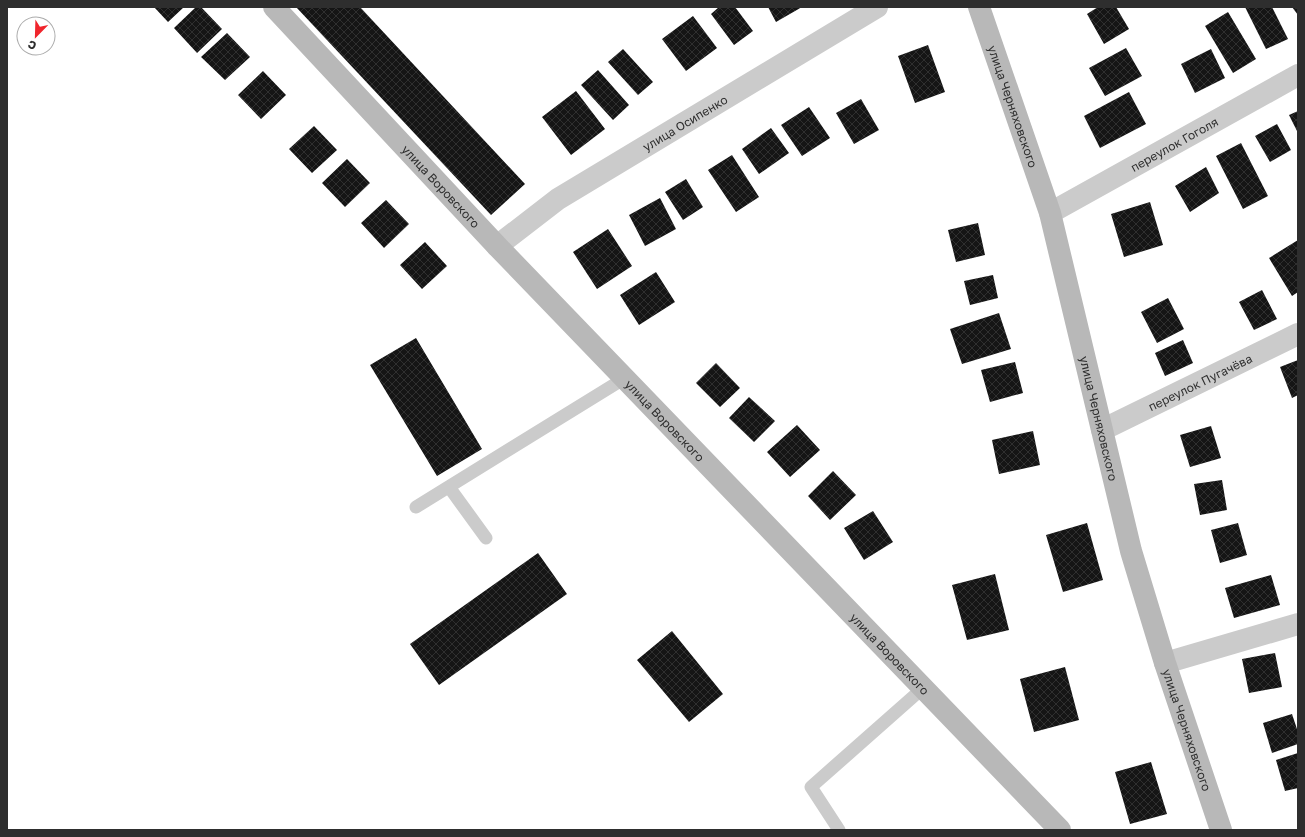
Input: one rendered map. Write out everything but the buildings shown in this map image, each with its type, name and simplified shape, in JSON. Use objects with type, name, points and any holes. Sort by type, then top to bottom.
[{"type":"street","name":"улица Воровского","points":[[274,7],[497,246],[1060,830]]},
{"type":"street","name":"улица Осипенко","points":[[497,246],[558,199],[877,7]]},
{"type":"street","name":"улица Черняховского","points":[[979,7],[1050,213],[1131,551],[1165,663],[1221,830]]},
{"type":"street","name":"переулок Гоголя","points":[[1050,213],[1298,75]]},
{"type":"street","name":"переулок Пугачёва","points":[[1102,430],[1298,334]]},
{"type":"street","points":[[1165,663],[1298,624]]},
{"type":"lane","points":[[416,507],[625,378]]},
{"type":"lane","points":[[449,487],[486,538]]},
{"type":"lane","points":[[839,830],[811,787],[923,688]]}]
